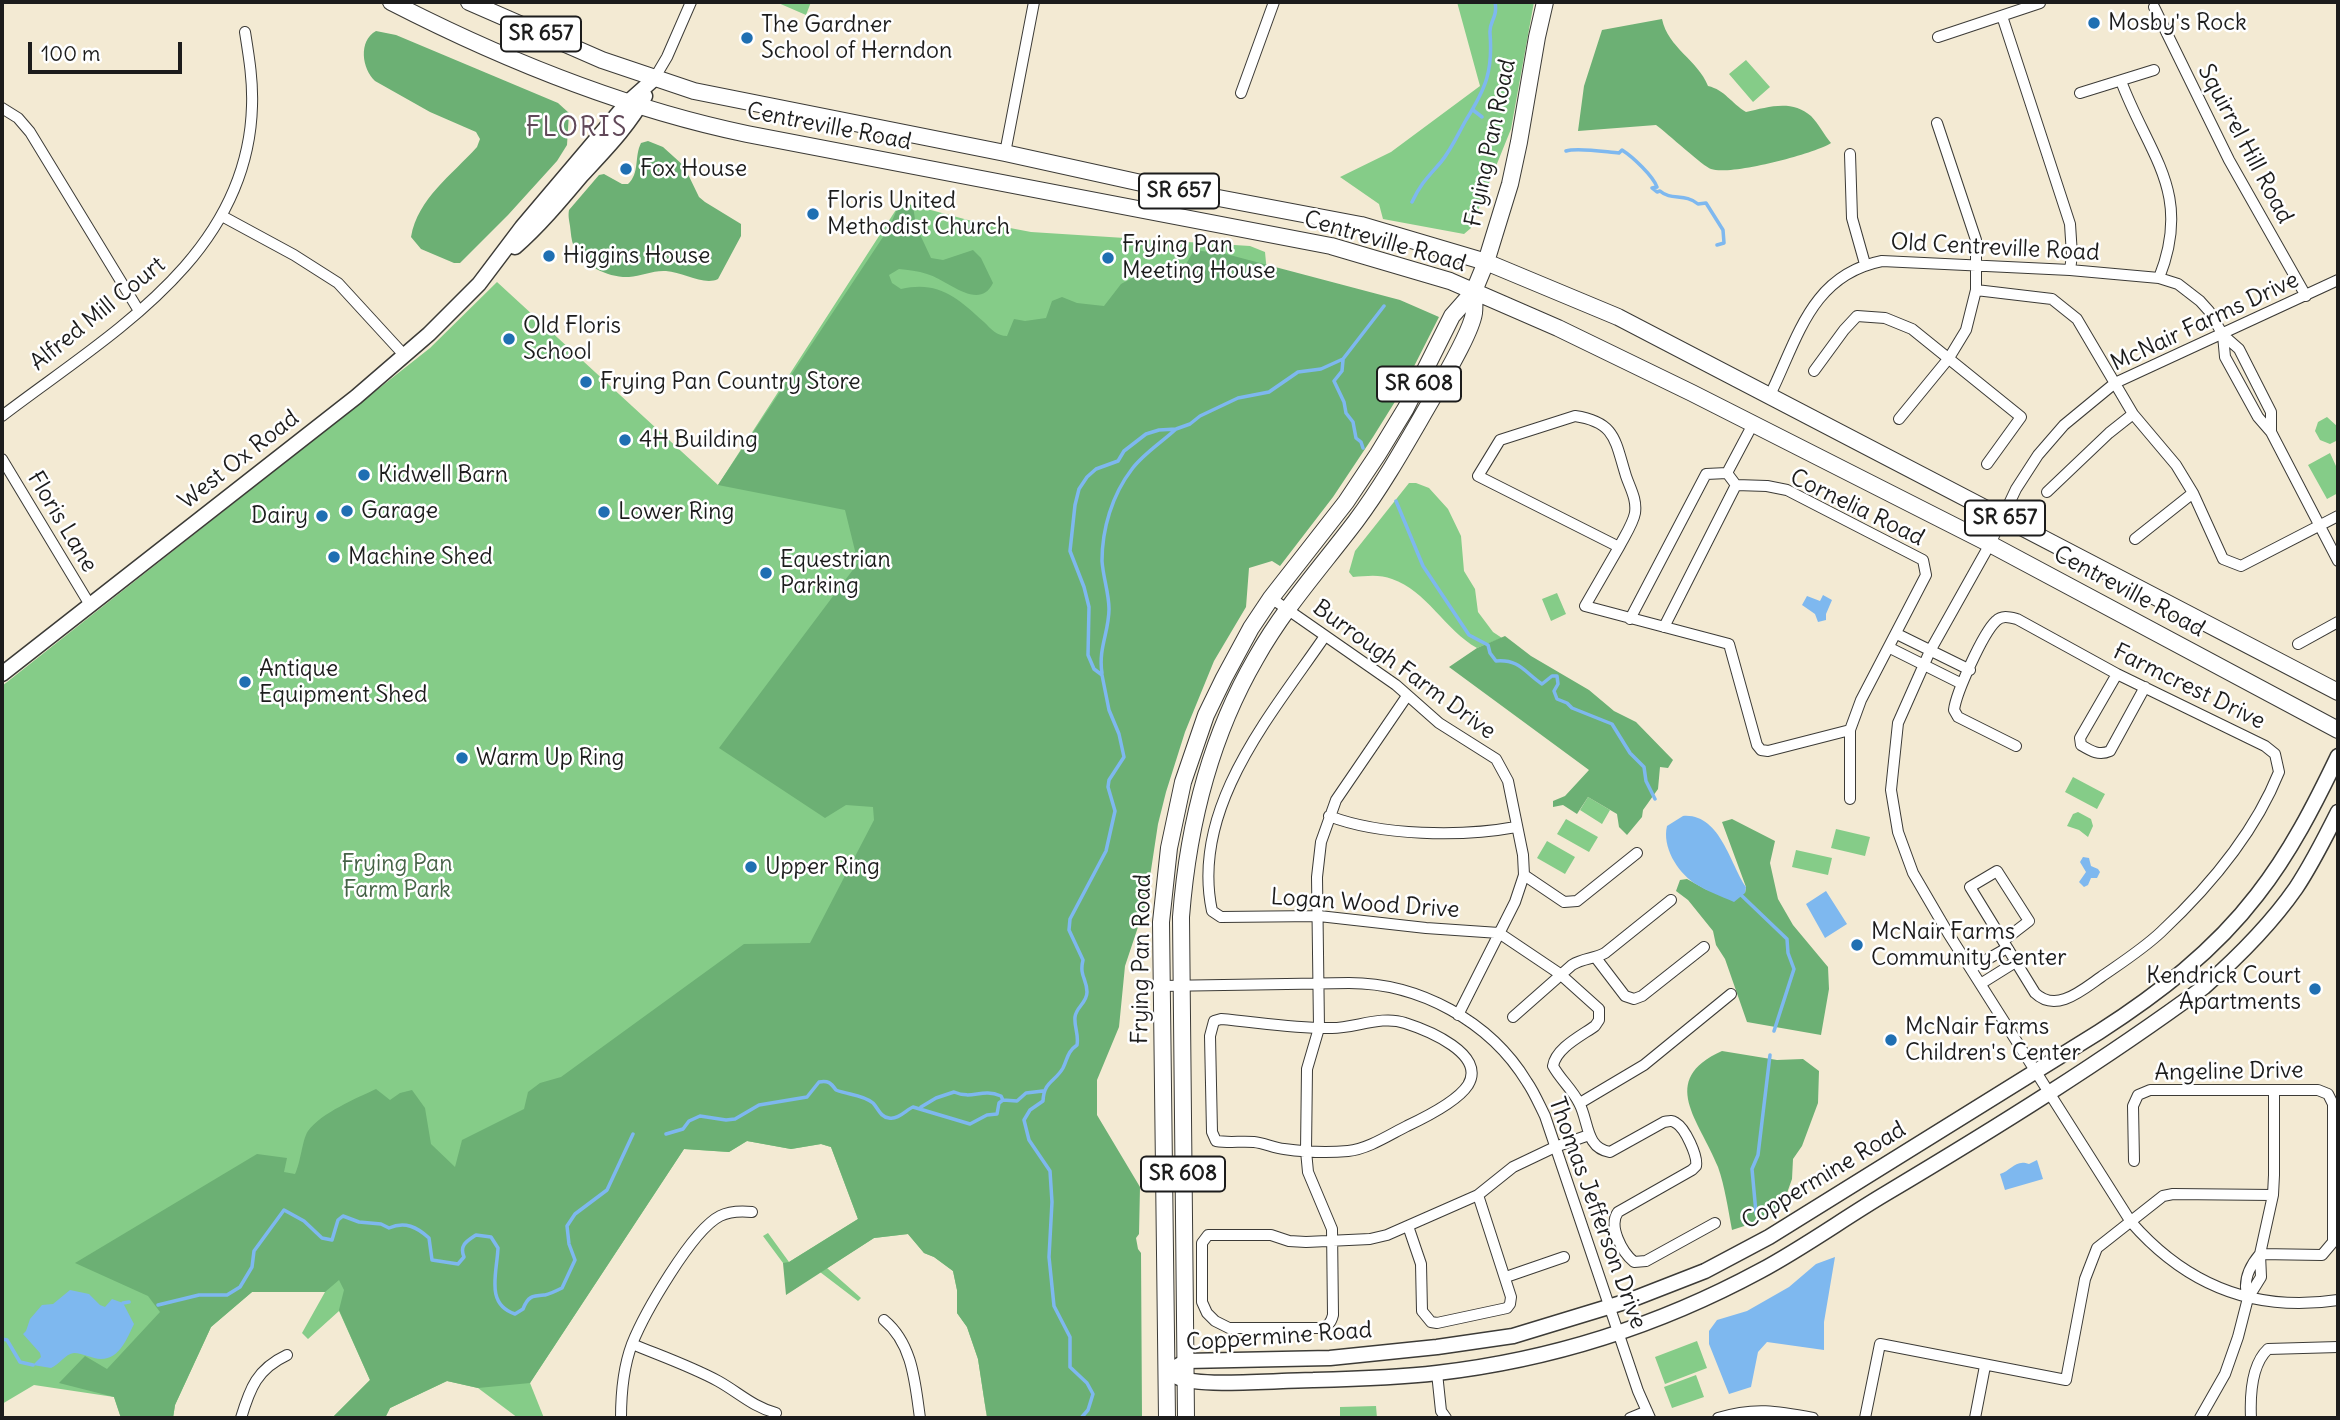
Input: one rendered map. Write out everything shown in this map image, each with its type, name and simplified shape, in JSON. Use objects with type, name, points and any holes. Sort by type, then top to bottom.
[{"type":"main road","name":"Centreville Road","points":[[391,2],[548,73],[633,105],[747,134],[1331,246],[1429,274],[1600,347],[1754,424],[1990,544],[2338,730]]},
{"type":"main road","name":"Centreville Road","points":[[469,2],[580,51],[654,79],[733,100],[1361,225],[1486,262],[1618,317],[2338,692]]},
{"type":"main road","name":"Frying Pan Road","points":[[1167,1418],[1161,922],[1165,874],[1183,782],[1206,715],[1251,628],[1346,502],[1378,454],[1406,408],[1452,316],[1474,291],[1486,262],[1516,157],[1536,37],[1545,2]]},
{"type":"main road","name":"Frying Pan Road","points":[[1186,1418],[1181,986],[1183,890],[1200,794],[1209,763],[1237,694],[1256,658],[1287,610],[1358,519],[1392,468],[1451,367],[1474,315],[1474,291]]},
{"type":"street","name":"West Ox Road","points":[[2,674],[356,397],[458,306],[522,227],[654,79],[667,57],[691,2]]},
{"type":"street","points":[[1005,153],[1034,2]]},
{"type":"street","points":[[1241,93],[1274,2]]},
{"type":"street","points":[[1938,37],[2040,4]]},
{"type":"street","name":"Squirrel Hill Road","points":[[2154,7],[2229,160],[2306,296]]},
{"type":"street","points":[[2002,16],[2070,224],[2070,270]]},
{"type":"street","name":"Alfred Mill Court","points":[[2,416],[139,312],[191,261],[222,216],[239,178],[250,129],[252,86],[245,32]]},
{"type":"street","points":[[2080,93],[2154,70]]},
{"type":"street","points":[[2121,81],[2130,106],[2167,180],[2172,209],[2171,239],[2159,278]]},
{"type":"street","points":[[2,108],[18,118],[30,132],[139,312]]},
{"type":"street","points":[[1899,419],[1949,358],[1966,330],[1976,290],[1976,240],[1937,124]]},
{"type":"street","points":[[1850,154],[1852,218],[1865,264]]},
{"type":"street","points":[[222,216],[294,254],[338,283],[405,356]]},
{"type":"street","name":"Old Centreville Road","points":[[1770,395],[1813,303],[1835,282],[1865,264],[1882,261],[2070,270],[2159,278],[2178,284],[2200,301],[2223,335]]},
{"type":"street","name":"McNair Farms Drive","points":[[2338,280],[2115,383],[2064,425],[2038,455],[1923,665],[1898,723],[1891,790],[1893,812],[1904,853],[1913,873],[1948,933],[2131,1222],[2153,1246],[2175,1264],[2209,1283],[2248,1298],[2281,1303],[2338,1300]]},
{"type":"street","points":[[1976,290],[2052,299],[2077,318],[2133,414],[2176,465],[2193,493],[2223,559],[2241,566],[2338,516]]},
{"type":"street","points":[[1814,371],[1857,316],[1885,318],[1912,328],[2021,417],[1987,464]]},
{"type":"street","points":[[2223,335],[2225,358],[2259,417],[2272,432],[2338,561]]},
{"type":"street","points":[[2223,335],[2239,349],[2271,412],[2272,432]]},
{"type":"street","points":[[2047,492],[2133,414]]},
{"type":"street","points":[[1619,547],[1478,476],[1500,440],[1575,416],[1594,419],[1603,425],[1617,443],[1635,501],[1635,515],[1619,547],[1585,606],[1729,643],[1757,745],[1761,750],[1768,751],[1850,730]]},
{"type":"street","points":[[1727,473],[1754,424]]},
{"type":"street","name":"Floris Lane","points":[[2,459],[90,605]]},
{"type":"street","points":[[1664,627],[1736,485],[1727,473]]},
{"type":"street","points":[[1630,619],[1706,474],[1727,473]]},
{"type":"street","name":"Cornelia Road","points":[[1736,485],[1787,490],[1923,560],[1926,575],[1861,700],[1850,730],[1850,799]]},
{"type":"street","points":[[2135,539],[2193,493]]},
{"type":"street","name":"Burrough Farm Drive","points":[[1271,598],[1396,685],[1439,723],[1496,760],[1508,781],[1523,855],[1524,875],[1515,902],[1458,1015]]},
{"type":"street","name":"Farmcrest Drive","points":[[1972,968],[2005,944],[2029,921],[1997,871],[1970,887],[2005,944],[2014,963],[2035,993],[2043,1001],[2055,1002],[2081,991],[2160,934],[2199,893],[2250,825],[2279,772],[2275,754],[2195,711],[2117,674],[2017,618],[2007,616],[1997,619],[1962,684],[1954,710],[1958,717],[2016,746]]},
{"type":"street","points":[[2298,644],[2338,622]]},
{"type":"street","points":[[1897,634],[1969,670]]},
{"type":"street","name":"Logan Wood Drive","points":[[1325,636],[1237,768],[1214,831],[1210,860],[1212,911],[1221,917],[1319,916],[1499,933],[1560,974],[1595,1004],[1600,1013],[1595,1026],[1554,1058],[1555,1070],[1580,1103],[1589,1135]]},
{"type":"street","points":[[1890,648],[1962,684]]},
{"type":"street","points":[[2117,674],[2081,738],[2081,745],[2092,751],[2103,754],[2110,751],[2144,687]]},
{"type":"street","points":[[1407,696],[1336,800],[1321,842],[1317,877],[1319,1028],[1307,1069],[1306,1151],[1308,1172],[1330,1220],[1332,1242],[1333,1315],[1327,1326],[1229,1328],[1215,1321],[1207,1313],[1202,1302],[1201,1251],[1202,1243],[1208,1235],[1271,1235],[1289,1241],[1332,1242],[1370,1240],[1478,1195],[1513,1167],[1555,1147],[1589,1135],[1598,1148],[1610,1152],[1664,1122],[1672,1121],[1679,1125],[1697,1157],[1696,1166],[1692,1170],[1618,1212],[1614,1217],[1622,1246],[1634,1262],[1646,1261],[1715,1223]]},
{"type":"street","name":"Coppermine Road","points":[[1167,1373],[1186,1361],[1330,1357],[1437,1347],[1513,1336],[1609,1307],[1704,1271],[1769,1237],[2145,1002],[2217,941],[2257,896],[2301,828],[2338,756]]},
{"type":"street","name":"Coppermine Road","points":[[1167,1373],[1186,1381],[1364,1378],[1437,1373],[1524,1359],[1619,1333],[1705,1298],[1801,1248],[2049,1093],[2157,1021],[2222,971],[2280,910],[2296,888],[2338,812]]},
{"type":"street","points":[[1329,816],[1357,825],[1420,832],[1485,833],[1516,827]]},
{"type":"street","points":[[1524,875],[1564,902],[1571,903],[1637,853]]},
{"type":"street","points":[[1513,1017],[1560,974],[1581,959],[1596,958],[1671,900]]},
{"type":"street","points":[[1596,958],[1625,996],[1634,999],[1642,996],[1704,947]]},
{"type":"street","points":[[1982,983],[2014,963]]},
{"type":"street","name":"Thomas Jefferson Drive","points":[[1161,986],[1358,984],[1394,988],[1429,1000],[1458,1015],[1491,1039],[1528,1082],[1545,1115],[1648,1415]]},
{"type":"street","points":[[1580,1103],[1644,1065],[1731,994]]},
{"type":"street","points":[[1221,1019],[1319,1028],[1391,1020],[1403,1022],[1430,1032],[1452,1046],[1472,1066],[1472,1075],[1465,1089],[1425,1118],[1350,1151],[1306,1151],[1252,1142],[1216,1141],[1212,1132],[1211,1028],[1214,1021],[1221,1019]]},
{"type":"street","name":"Angeline Drive","points":[[2134,1161],[2133,1106],[2138,1094],[2150,1090],[2318,1090],[2328,1094],[2333,1104],[2333,1242],[2322,1255],[2260,1254]]},
{"type":"street","points":[[2200,1418],[2214,1397],[2230,1362],[2248,1298],[2245,1283],[2260,1254],[2273,1195],[2274,1091]]},
{"type":"street","points":[[1408,1226],[1421,1265],[1422,1311],[1431,1322],[1507,1308],[1511,1297],[1506,1277],[1478,1195]]},
{"type":"street","points":[[1865,1418],[1880,1344],[2066,1380],[2085,1279],[2097,1248],[2163,1196],[2273,1195]]},
{"type":"street","points":[[621,1418],[621,1390],[632,1344],[655,1300],[696,1238],[720,1216],[741,1211],[752,1212]]},
{"type":"street","points":[[1506,1277],[1564,1257]]},
{"type":"street","points":[[884,1320],[899,1334],[908,1352],[920,1418]]},
{"type":"street","points":[[632,1344],[682,1363],[720,1382],[755,1406],[776,1413]]},
{"type":"street","points":[[2251,1418],[2250,1396],[2254,1379],[2263,1354],[2268,1349],[2338,1347]]},
{"type":"street","points":[[241,1418],[259,1376],[271,1363],[287,1355]]},
{"type":"street","points":[[1975,1418],[1985,1366]]},
{"type":"street","points":[[1437,1373],[1441,1411],[1446,1418]]},
{"type":"street","points":[[1718,1418],[1740,1411],[1767,1410],[1813,1418]]},
{"type":"street","points":[[1630,1418],[1648,1415]]},
{"type":"green space","points":[[776,2],[811,2],[806,15]]},
{"type":"green space","points":[[1457,2],[1534,2],[1511,129],[1471,228],[1464,234],[1383,219],[1379,204],[1340,177],[1391,152],[1480,86]]},
{"type":"green space","points":[[1662,19],[1670,38],[1708,86],[1719,90],[1746,112],[1780,106],[1804,111],[1814,119],[1831,143],[1772,163],[1721,170],[1707,167],[1656,125],[1578,131],[1584,86],[1602,30]]},
{"type":"green space","points":[[376,31],[396,35],[558,103],[569,113],[567,145],[557,161],[460,263],[421,249],[411,237],[428,199],[477,147],[480,139],[476,132],[430,112],[375,81],[367,70],[364,48],[366,41]]},
{"type":"green space","points":[[1746,60],[1770,87],[1753,102],[1729,74]]},
{"type":"green space","points":[[648,141],[663,147],[684,166],[699,197],[741,224],[741,236],[718,279],[706,281],[666,271],[621,277],[597,270],[578,254],[574,247],[569,210],[599,175],[604,174],[622,184],[628,184],[636,170],[641,143]]},
{"type":"green space","points":[[900,202],[913,206],[916,226],[931,258],[943,260],[973,250],[981,258],[993,283],[980,295],[972,294],[927,274],[899,269],[889,275],[892,283],[901,289],[926,287],[947,293],[965,305],[994,332],[1003,336],[1007,336],[1014,319],[1025,321],[1046,318],[1052,301],[1062,297],[1077,303],[1104,306],[1121,284],[1140,274],[1181,273],[1194,250],[1226,254],[1400,300],[1439,317],[1401,392],[1333,497],[1280,566],[1272,561],[1249,568],[1246,607],[1214,661],[1185,732],[1166,792],[1158,824],[1146,903],[1125,966],[1119,1027],[1097,1080],[1097,1115],[1140,1187],[1139,1234],[1136,1238],[1141,1253],[1142,1418],[987,1418],[978,1359],[967,1327],[957,1313],[957,1290],[953,1271],[924,1253],[908,1234],[874,1238],[786,1295],[783,1263],[789,1262],[858,1219],[831,1147],[821,1144],[791,1149],[747,1141],[729,1152],[684,1149],[530,1383],[478,1388],[447,1381],[390,1408],[385,1418],[332,1418],[370,1380],[339,1310],[344,1290],[339,1280],[325,1292],[252,1292],[211,1327],[175,1405],[173,1418],[121,1418],[114,1397],[59,1383],[85,1356],[107,1369],[160,1312],[148,1296],[75,1263],[257,1154],[287,1158],[284,1172],[295,1174],[306,1135],[321,1118],[376,1089],[390,1100],[400,1093],[412,1090],[425,1108],[431,1144],[455,1167],[462,1140],[524,1109],[528,1092],[540,1083],[561,1077],[744,944],[810,943],[874,820],[873,807],[846,805],[825,818],[719,748],[858,563],[845,510],[718,485],[889,228]]},
{"type":"green space","name":"Frying Pan Farm Park","points":[[901,202],[968,220],[1031,232],[1250,246],[1265,252],[1281,421],[947,1089],[987,1418],[978,1359],[967,1327],[957,1313],[957,1290],[953,1271],[924,1253],[908,1234],[874,1238],[827,1268],[861,1298],[858,1301],[820,1272],[791,1291],[786,1267],[763,1236],[768,1233],[789,1262],[858,1219],[831,1147],[821,1144],[791,1149],[747,1141],[729,1152],[684,1149],[530,1383],[544,1418],[518,1418],[478,1388],[447,1381],[390,1408],[385,1418],[332,1418],[370,1380],[339,1311],[308,1339],[302,1333],[325,1292],[252,1292],[211,1327],[175,1405],[173,1418],[121,1418],[114,1397],[34,1385],[2,1404],[2,686],[430,348],[497,282],[718,485]]},
{"type":"green space","points":[[2327,417],[2338,427],[2338,440],[2330,444],[2320,440],[2315,431],[2318,422]]},
{"type":"green space","points":[[2330,453],[2336,466],[2338,465],[2338,493],[2327,499],[2308,465]]},
{"type":"green space","points":[[1409,483],[1429,488],[1448,509],[1461,536],[1464,571],[1475,589],[1478,612],[1493,632],[1502,638],[1477,648],[1404,584],[1383,576],[1353,577],[1349,572],[1355,551]]},
{"type":"green space","points":[[1557,593],[1566,614],[1551,621],[1542,599]]},
{"type":"green space","points":[[1505,636],[1531,656],[1589,690],[1614,711],[1636,722],[1673,760],[1668,768],[1660,767],[1658,789],[1643,810],[1642,817],[1627,835],[1619,827],[1617,814],[1588,797],[1577,814],[1563,805],[1553,807],[1553,801],[1565,796],[1589,770],[1449,667],[1477,648]]},
{"type":"green space","points":[[2073,777],[2105,794],[2097,809],[2065,792]]},
{"type":"green space","points":[[1588,797],[1610,810],[1602,824],[1580,810]]},
{"type":"green space","points":[[2078,812],[2091,819],[2093,826],[2088,837],[2067,826],[2073,814]]},
{"type":"green space","points":[[1566,819],[1598,837],[1589,852],[1557,834]]},
{"type":"green space","points":[[1732,819],[1775,841],[1770,863],[1778,899],[1793,925],[1828,967],[1829,989],[1821,1035],[1747,1022],[1713,931],[1688,900],[1676,891],[1680,880],[1687,879],[1707,890],[1745,893],[1746,887],[1722,822]]},
{"type":"green space","points":[[1836,829],[1870,837],[1865,856],[1831,848]]},
{"type":"green space","points":[[1547,841],[1575,857],[1565,874],[1537,858]]},
{"type":"green space","points":[[1796,850],[1832,858],[1828,875],[1792,867]]},
{"type":"green space","points":[[1722,1051],[1777,1060],[1803,1059],[1819,1071],[1818,1103],[1802,1146],[1793,1159],[1792,1179],[1787,1193],[1778,1203],[1775,1216],[1732,1230],[1718,1167],[1694,1118],[1687,1088],[1691,1075],[1702,1062]]},
{"type":"green space","points":[[1697,1341],[1707,1368],[1665,1384],[1655,1357]]},
{"type":"green space","points":[[1696,1375],[1704,1397],[1672,1408],[1664,1387]]},
{"type":"green space","points":[[1376,1406],[1377,1418],[1340,1418],[1340,1407]]},
{"type":"water","points":[[1823,595],[1832,600],[1826,620],[1818,622],[1815,614],[1802,605],[1807,596],[1820,601]]},
{"type":"water","points":[[1683,816],[1696,817],[1706,823],[1722,842],[1746,887],[1745,893],[1734,902],[1694,883],[1672,858],[1667,842],[1667,826]]},
{"type":"water","points":[[2083,857],[2089,858],[2091,866],[2100,872],[2097,878],[2091,878],[2084,887],[2079,882],[2086,872],[2080,862]]},
{"type":"water","points":[[1826,891],[1847,924],[1825,938],[1806,904]]},
{"type":"water","points":[[2037,1160],[2043,1179],[2005,1190],[2000,1174],[2017,1164],[2029,1164]]},
{"type":"water","points":[[1835,1257],[1824,1322],[1824,1350],[1767,1342],[1758,1352],[1751,1387],[1729,1394],[1709,1344],[1709,1331],[1717,1320],[1747,1311],[1789,1287],[1816,1264]]},
{"type":"water","points":[[70,1290],[89,1294],[105,1307],[112,1299],[123,1303],[134,1324],[129,1335],[118,1352],[108,1358],[98,1359],[74,1353],[51,1368],[33,1365],[41,1357],[23,1334],[30,1319],[42,1305],[53,1304]]},
{"type":"waterway","points":[[1412,202],[1448,152],[1487,79],[1490,29],[1495,2]]},
{"type":"waterway","points":[[1473,110],[1482,117]]},
{"type":"waterway","points":[[1566,151],[1619,153],[1622,150],[1647,172],[1657,187],[1652,188],[1657,192],[1698,204],[1706,203],[1723,230],[1724,243],[1717,245]]},
{"type":"waterway","points":[[1081,1418],[1088,1410],[1093,1394],[1087,1383],[1070,1367],[1070,1337],[1054,1306],[1049,1257],[1052,1202],[1050,1171],[1029,1140],[1024,1120],[1030,1110],[1043,1101],[1048,1085],[1060,1073],[1069,1053],[1077,1045],[1075,1017],[1087,992],[1082,970],[1083,960],[1069,930],[1070,919],[1106,851],[1115,811],[1108,787],[1109,780],[1124,757],[1119,734],[1109,710],[1102,675],[1094,669],[1088,655],[1089,607],[1070,551],[1079,489],[1096,469],[1118,461],[1124,451],[1146,434],[1190,424],[1200,416],[1238,398],[1269,392],[1298,372],[1321,369],[1343,359],[1384,306]]},
{"type":"waterway","points":[[1343,360],[1342,371],[1334,381],[1346,413],[1353,422],[1356,438],[1363,448]]},
{"type":"waterway","points":[[1102,673],[1101,656],[1109,609],[1102,561],[1106,525],[1119,490],[1132,469],[1176,429]]},
{"type":"waterway","points":[[1396,501],[1423,566],[1469,635],[1488,645],[1496,661],[1517,664],[1542,684],[1552,676],[1557,676],[1558,684],[1554,691],[1557,699],[1612,724],[1630,753],[1644,767],[1646,781],[1655,799]]},
{"type":"waterway","points":[[1740,894],[1787,939],[1788,953],[1794,969],[1774,1031]]},
{"type":"waterway","points":[[1756,1213],[1752,1169],[1758,1155],[1770,1055]]},
{"type":"waterway","points":[[666,1134],[683,1129],[689,1121],[700,1116],[735,1119],[759,1105],[807,1097],[822,1081],[829,1083],[836,1090],[869,1100],[881,1114],[889,1118],[899,1116],[913,1107],[970,1124],[987,1115],[997,1114],[999,1103],[1003,1100]]},
{"type":"waterway","points":[[921,1107],[954,1092],[967,1095],[994,1094],[1001,1096],[1003,1100],[1017,1101],[1026,1093],[1043,1091]]},
{"type":"waterway","points":[[158,1305],[199,1295],[227,1295],[240,1287],[252,1267],[254,1251],[284,1210],[304,1221],[322,1238],[332,1240],[338,1220],[343,1216],[389,1228],[410,1226],[429,1238],[432,1260],[458,1264],[464,1257],[462,1249],[467,1241],[476,1235],[491,1237],[498,1248],[496,1295],[500,1303],[515,1314],[523,1309],[531,1298],[562,1288],[575,1260],[569,1244],[567,1226],[575,1214],[607,1190],[633,1134]]},
{"type":"waterway","points":[[123,1303],[129,1302]]},
{"type":"waterway","points":[[2,1339],[7,1340],[20,1362],[33,1365]]},
{"type":"place","name":"Mosby's Rock","points":[[2094,23]]},
{"type":"place","name":"The Gardner School of Herndon","points":[[747,38]]},
{"type":"place","name":"Fox House","points":[[626,169]]},
{"type":"place","name":"Floris United Methodist Church","points":[[813,214]]},
{"type":"place","name":"Higgins House","points":[[549,256]]},
{"type":"place","name":"Frying Pan Meeting House","points":[[1108,258]]},
{"type":"place","name":"Old Floris School","points":[[509,339]]},
{"type":"place","name":"Frying Pan Country Store","points":[[586,382]]},
{"type":"place","name":"4H Building","points":[[625,440]]},
{"type":"place","name":"Kidwell Barn","points":[[364,475]]},
{"type":"place","name":"Garage","points":[[347,511]]},
{"type":"place","name":"Lower Ring","points":[[604,512]]},
{"type":"place","name":"Dairy","points":[[322,516]]},
{"type":"place","name":"Machine Shed","points":[[334,557]]},
{"type":"place","name":"Equestrian Parking","points":[[766,573]]},
{"type":"place","name":"Antique Equipment Shed","points":[[245,682]]},
{"type":"place","name":"Warm Up Ring","points":[[462,758]]},
{"type":"place","name":"Upper Ring","points":[[751,867]]},
{"type":"place","name":"McNair Farms Community Center","points":[[1857,945]]},
{"type":"place","name":"Kendrick Court Apartments","points":[[2315,989]]},
{"type":"place","name":"McNair Farms Children's Center","points":[[1891,1040]]},
{"type":"district","name":"FLORIS","points":[[577,129]]}]
